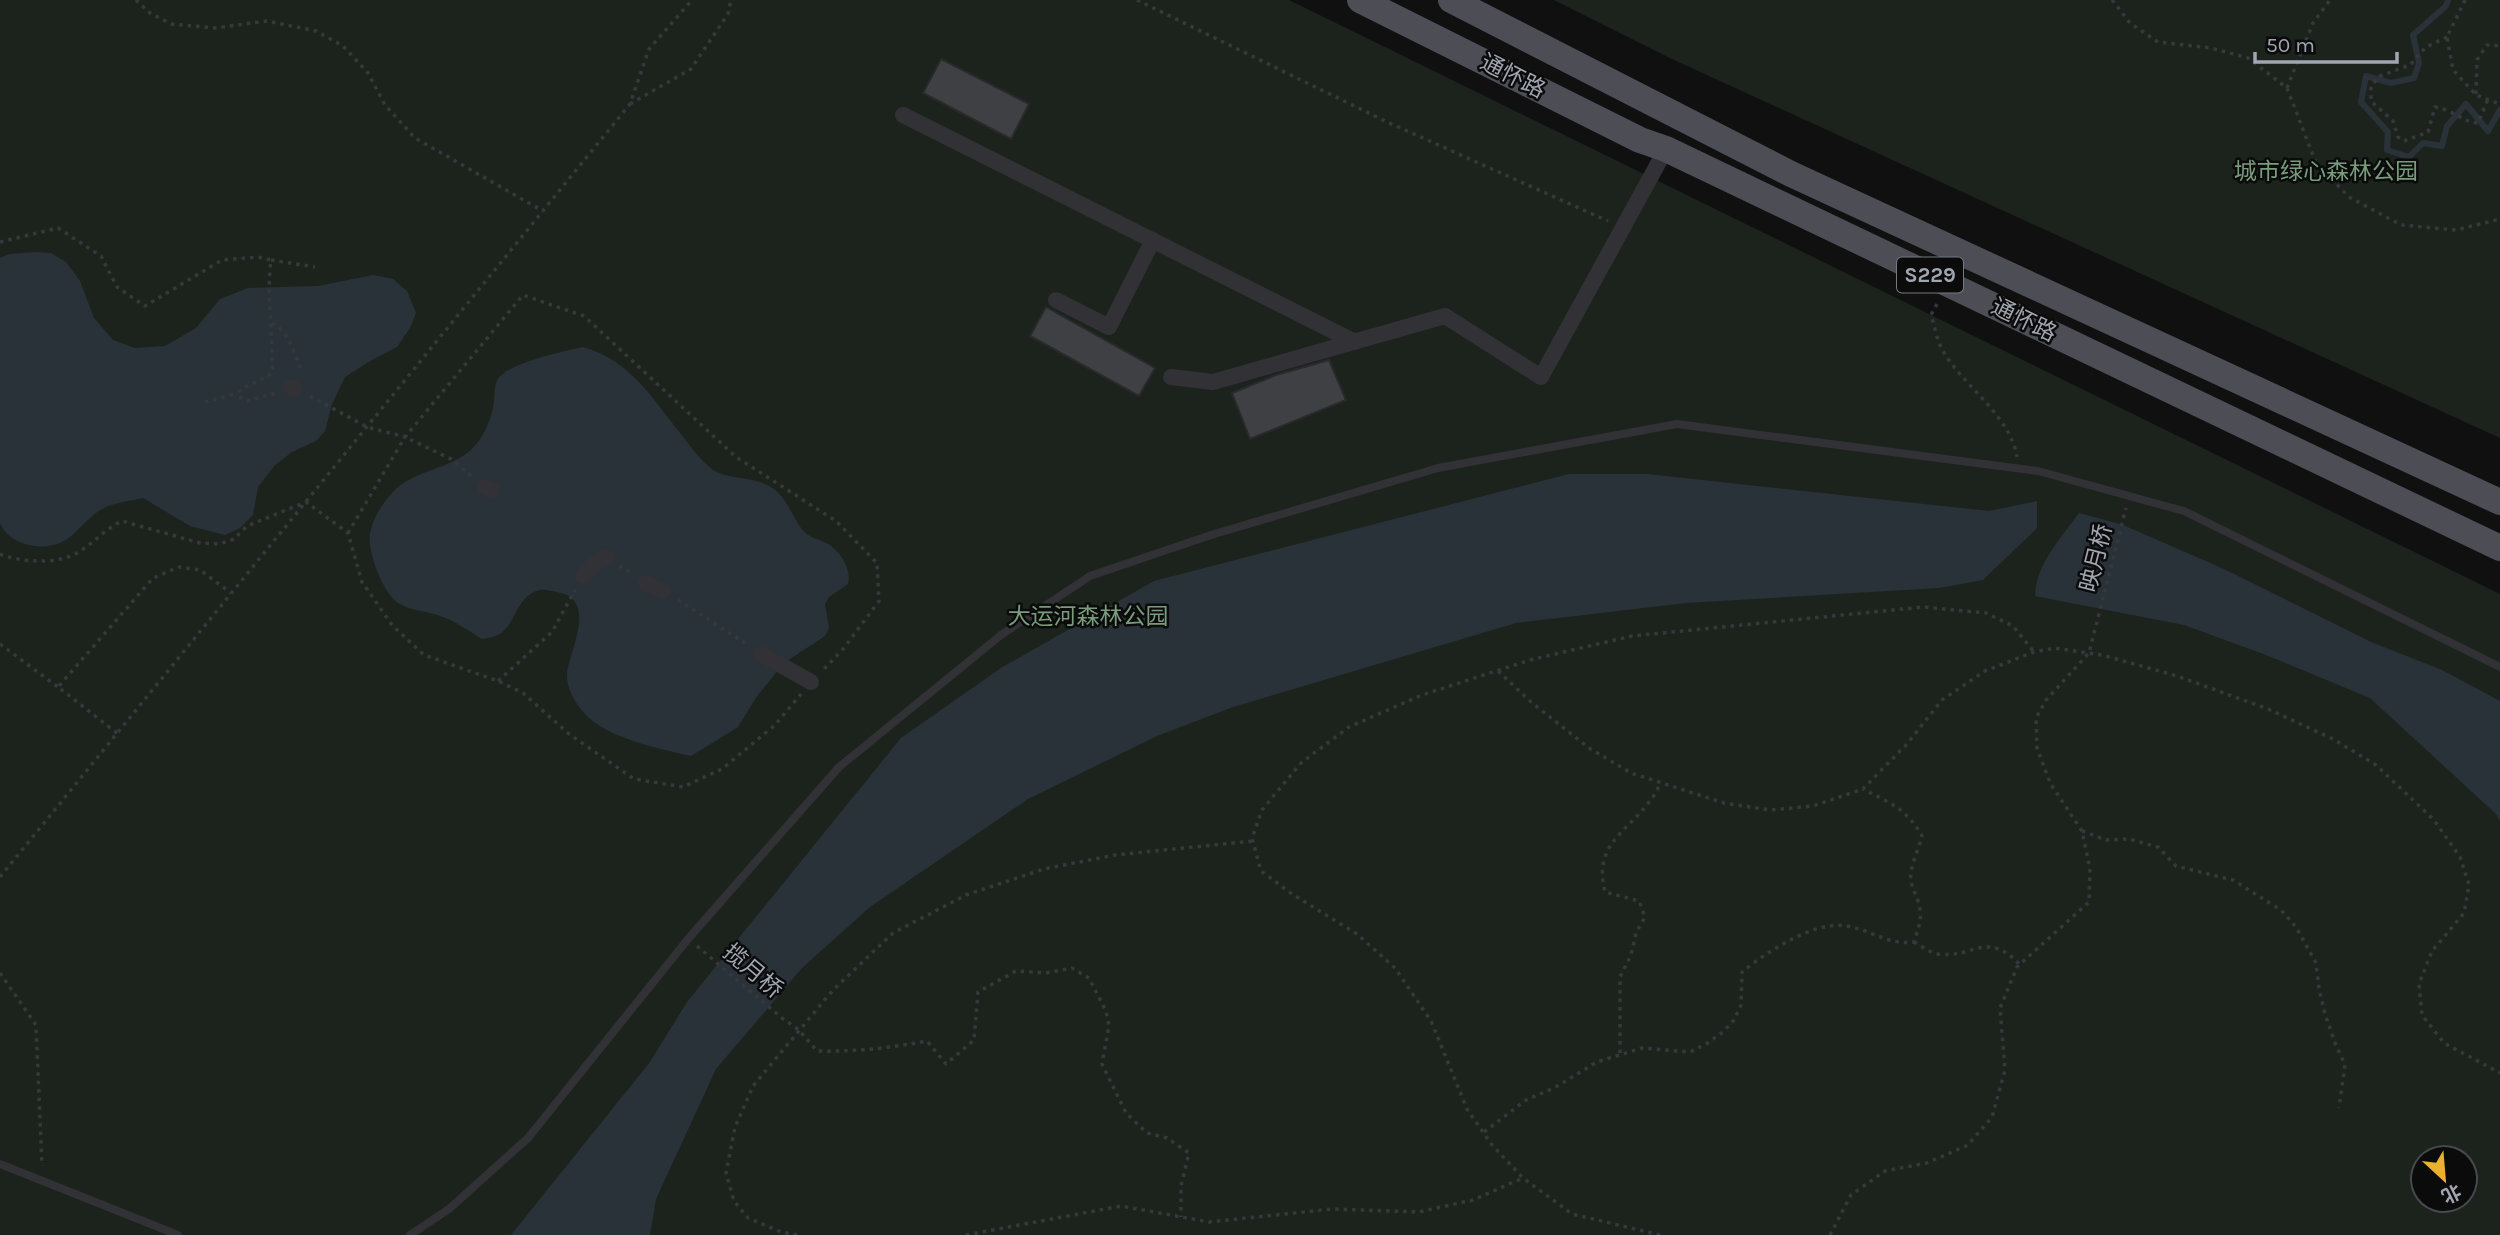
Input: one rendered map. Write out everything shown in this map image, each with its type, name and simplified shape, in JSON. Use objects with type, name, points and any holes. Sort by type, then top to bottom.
[{"type":"main road","name":"通怀路","points":[[1360,0],[1640,140],[1666,149],[2500,548]]},
{"type":"main road","name":"通怀路","points":[[1451,0],[1791,174],[2500,502]]},
{"type":"street","points":[[903,115],[1354,342]]},
{"type":"street","points":[[1171,377],[1213,382],[1445,316],[1541,377],[1666,149]]},
{"type":"street","points":[[1056,300],[1109,327],[1153,240]]},
{"type":"street","points":[[583,576],[606,557]]},
{"type":"street","points":[[646,583],[663,591]]},
{"type":"street","points":[[761,654],[811,682]]},
{"type":"lane","points":[[410,1235],[449,1209],[528,1138],[688,939],[839,767],[1001,635],[1090,576],[1211,535],[1438,468],[1677,424],[2038,471],[2184,511],[2500,667]]},
{"type":"lane","points":[[0,1164],[178,1235]]},
{"type":"path","points":[[136,0],[150,13],[171,24],[215,28],[267,21],[316,31],[343,46],[368,74],[385,105],[415,138],[544,211]]},
{"type":"path","points":[[0,877],[630,104],[649,49],[692,0]]},
{"type":"path","points":[[630,104],[691,69],[728,14],[731,0]]},
{"type":"path","points":[[1137,0],[1385,121],[1622,228]]},
{"type":"path","points":[[2112,0],[2130,23],[2158,42],[2211,48],[2248,58],[2287,88],[2316,163],[2348,197],[2401,225],[2456,230],[2500,219]]},
{"type":"path","points":[[2287,88],[2313,23],[2330,0]]},
{"type":"path","points":[[2465,0],[2447,37],[2453,69],[2476,95],[2500,104]]},
{"type":"path","points":[[2447,37],[2426,47],[2410,65],[2380,76],[2371,86],[2371,101],[2393,121],[2398,137],[2404,141],[2428,132],[2435,107],[2448,109],[2472,123],[2478,123],[2488,99]]},
{"type":"path","points":[[2476,95],[2477,60],[2487,46],[2500,46]]},
{"type":"path","points":[[0,242],[58,228],[101,256],[117,287],[145,306],[222,260],[258,257],[315,267]]},
{"type":"path","points":[[205,402],[238,393],[251,383],[263,381],[272,373],[272,323],[268,280],[271,260]]},
{"type":"path","points":[[1949,284],[1931,315],[1943,351],[1999,420],[2015,447],[2019,469]]},
{"type":"path","points":[[272,323],[283,332],[300,367],[293,388]]},
{"type":"path","points":[[238,393],[239,397],[247,401],[293,388],[367,427],[405,437],[451,459],[488,488]]},
{"type":"path","points":[[348,533],[405,437]]},
{"type":"path","points":[[0,554],[12,559],[55,559],[76,554],[122,520],[200,543],[220,544],[234,539],[247,526],[306,502]]},
{"type":"path","name":"映月桥","points":[[2089,653],[2127,507]]},
{"type":"path","points":[[606,557],[646,583]]},
{"type":"path","points":[[58,687],[153,578],[179,567],[200,570],[232,593]]},
{"type":"path","points":[[663,591],[761,654]]},
{"type":"path","points":[[498,681],[552,632],[568,602]]},
{"type":"path","points":[[1660,1235],[1572,1214],[1523,1178],[1467,1110],[1431,1020],[1395,968],[1357,934],[1292,894],[1261,871],[1253,841],[1262,810],[1301,763],[1349,727],[1422,695],[1530,660],[1632,636],[1923,607],[1986,613],[2013,626],[2034,652]]},
{"type":"path","points":[[0,644],[117,733]]},
{"type":"path","points":[[1497,671],[1589,748],[1631,773],[1724,803],[1770,810],[1813,806],[1863,789],[1906,745],[1942,700],[1985,671],[2034,652],[2054,648],[2089,653],[2177,676],[2267,709],[2333,739],[2376,765],[2434,820],[2460,857],[2469,885],[2464,913],[2432,951],[2419,984],[2422,1016],[2444,1043],[2500,1073]]},
{"type":"path","points":[[1830,1235],[1851,1195],[1885,1171],[1927,1163],[1968,1145],[1992,1117],[2005,1070],[2000,1008],[2017,967],[2089,902],[2090,869],[2082,831],[2050,783],[2037,747],[2036,718],[2046,700],[2089,653]]},
{"type":"path","points":[[1620,1054],[1620,976],[1645,917],[1639,901],[1605,892],[1601,874],[1607,849],[1649,803],[1661,782]]},
{"type":"path","points":[[1863,789],[1894,803],[1916,825],[1922,836],[1918,855],[1910,871],[1911,886],[1920,907],[1920,922],[1914,942]]},
{"type":"path","points":[[2082,831],[2106,839],[2129,839],[2158,847],[2176,866],[2232,880],[2281,910],[2296,927],[2316,963],[2325,1014],[2334,1043],[2345,1065],[2339,1108]]},
{"type":"path","points":[[797,1235],[748,1219],[734,1201],[726,1172],[735,1127],[753,1086],[833,990],[893,933],[966,895],[1044,869],[1115,855],[1253,841]]},
{"type":"path","points":[[1484,1133],[1525,1100],[1554,1088],[1597,1062],[1642,1048],[1690,1052],[1706,1044],[1734,1020],[1741,1005],[1742,972],[1777,947],[1815,931],[1844,925],[1900,944],[1914,942],[1936,954],[1996,947],[2010,954],[2020,965]]},
{"type":"path","name":"揽月桥","points":[[702,951],[799,1030],[817,1051],[854,1052],[927,1041],[946,1064],[974,1040],[978,992],[1016,971],[1046,973],[1072,968],[1089,978],[1106,1011],[1110,1026],[1102,1064],[1126,1114],[1147,1133],[1167,1138],[1189,1153],[1181,1186],[1181,1217]]},
{"type":"path","points":[[0,973],[36,1025],[43,1181]]},
{"type":"path","points":[[966,1235],[1121,1206],[1209,1222],[1332,1209],[1419,1212],[1473,1200],[1523,1178]]},
{"type":"green space","name":"大运河森林公园","points":[[0,0],[1289,0],[2500,594],[2500,1235],[0,1235]]},
{"type":"green space","name":"城市绿心森林公园","points":[[1554,0],[2500,0],[2500,438],[1672,59]]},
{"type":"shaded area","points":[[51,253],[66,262],[80,281],[94,318],[113,340],[135,348],[165,346],[196,328],[220,299],[248,288],[318,286],[373,275],[393,279],[407,291],[416,313],[397,347],[345,377],[332,404],[325,431],[316,441],[292,452],[275,465],[258,487],[253,515],[240,528],[225,535],[190,526],[143,498],[106,507],[62,542],[36,546],[11,537],[0,523],[0,258],[10,254]]},
{"type":"shaded area","points":[[583,347],[614,361],[639,382],[713,470],[762,483],[775,490],[804,532],[833,547],[841,556],[848,573],[848,584],[829,597],[825,604],[829,628],[825,636],[784,663],[757,696],[738,727],[691,756],[619,736],[594,722],[581,709],[572,695],[567,679],[579,617],[572,598],[548,590],[532,593],[521,604],[505,630],[498,635],[482,639],[446,618],[400,604],[382,582],[371,550],[370,533],[374,521],[393,492],[414,477],[463,456],[480,439],[493,408],[496,383],[502,375],[536,359]]},
{"type":"shaded area","points":[[1569,474],[1647,474],[1989,511],[2037,501],[2037,528],[1983,580],[1939,588],[1686,603],[1516,623],[1233,707],[1157,736],[1028,799],[870,907],[802,968],[716,1069],[656,1199],[650,1235],[511,1235],[650,1062],[687,1002],[901,738],[1001,668],[1154,581]]},
{"type":"shaded area","points":[[2079,513],[2123,525],[2224,569],[2371,642],[2442,670],[2500,701],[2500,821],[2496,814],[2370,698],[2184,625],[2035,596],[2036,584],[2045,562]]},
{"type":"building","points":[[941,59],[1029,104],[1011,139],[923,93]]},
{"type":"building","points":[[1046,307],[1155,368],[1139,396],[1030,336]]},
{"type":"building","points":[[1329,360],[1346,400],[1250,439],[1232,393],[1276,375]]},
{"type":"waterway","points":[[2448,0],[2446,6],[2413,35],[2419,63],[2414,78],[2391,83],[2366,76],[2361,102],[2388,132],[2387,150],[2409,157],[2423,143],[2442,146],[2447,126],[2466,104],[2488,131],[2500,110]]}]
